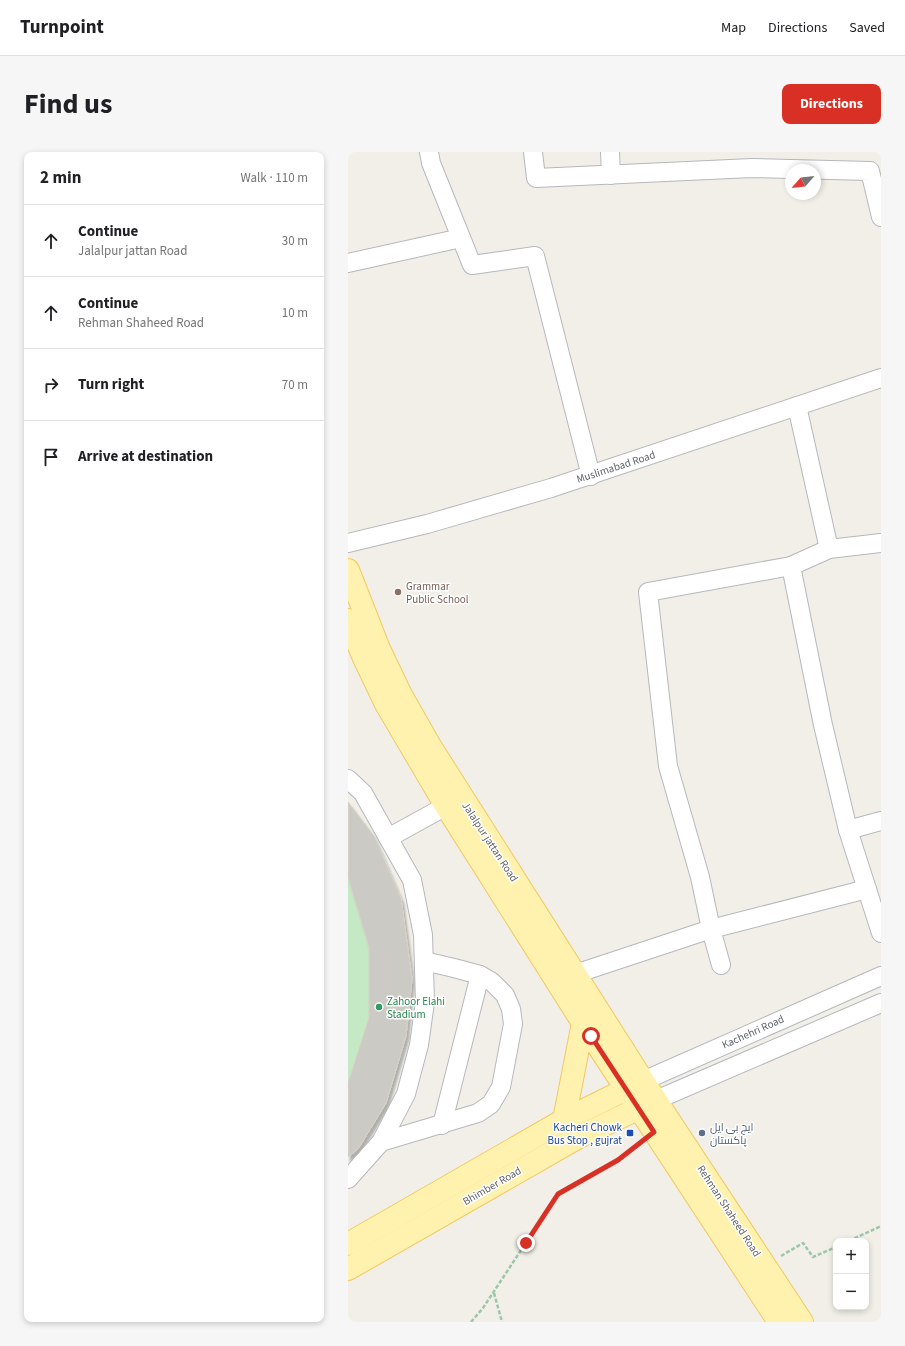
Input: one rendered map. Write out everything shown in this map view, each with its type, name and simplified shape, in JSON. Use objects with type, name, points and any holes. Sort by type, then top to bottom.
[{"type":"main road","name":"Jalalpur jattan Road","points":[[348,570],[379,649],[401,695],[460,796],[574,974],[634,1085]]},
{"type":"main road","name":"Jalalpur jattan Road","points":[[348,620],[386,704],[446,806],[583,1023],[648,1104]]},
{"type":"main road","points":[[564,1120],[583,1023]]},
{"type":"main road","name":"Bhimber Road","points":[[348,1244],[564,1120],[634,1085]]},
{"type":"main road","name":"Bhimber Road","points":[[348,1269],[577,1138],[648,1104]]},
{"type":"main road","name":"Rehman Shaheed Road","points":[[648,1104],[654,1132],[779,1322]]},
{"type":"main road","name":"Rehman Shaheed Road","points":[[648,1104],[765,1266],[802,1322]]},
{"type":"street","points":[[428,152],[472,265],[535,256],[591,476]]},
{"type":"street","points":[[533,152],[536,178],[752,168],[870,172],[881,217]]},
{"type":"street","points":[[610,152],[611,175]]},
{"type":"street","points":[[348,263],[461,238]]},
{"type":"street","name":"Muslimabad Road","points":[[348,543],[428,524],[591,476],[881,378]]},
{"type":"street","points":[[797,406],[829,549]]},
{"type":"street","points":[[721,965],[711,929],[700,877],[668,766],[648,592],[791,566],[829,549],[881,543]]},
{"type":"street","points":[[791,566],[822,725],[848,830],[881,933]]},
{"type":"street","points":[[348,779],[363,793],[412,880],[423,935],[425,1002],[420,1045],[406,1094],[381,1142],[348,1179]]},
{"type":"street","points":[[388,838],[446,806]]},
{"type":"street","points":[[848,830],[881,821]]},
{"type":"street","points":[[574,974],[711,929],[867,889]]},
{"type":"street","points":[[381,1142],[478,1113],[491,1104],[501,1087],[513,1024],[511,1009],[505,995],[492,982],[480,975],[424,961]]},
{"type":"street","points":[[442,1125],[480,975]]},
{"type":"street","name":"Kachehri Road","points":[[634,1085],[881,976]]},
{"type":"street","points":[[648,1104],[881,1002]]},
{"type":"path","points":[[471,1322],[494,1292],[558,1194],[618,1160],[654,1132]]},
{"type":"path","points":[[855,1238],[881,1226]]},
{"type":"path","points":[[765,1266],[803,1243],[813,1257],[833,1248]]},
{"type":"path","points":[[494,1292],[502,1322]]},
{"type":"green space","name":"Zahoor Elahi Stadium","points":[[348,802],[374,836],[401,899],[412,979],[406,1036],[386,1103],[358,1149],[348,1157]]},
{"type":"building","name":"Zahoor Elahi Stadium","points":[[348,802],[374,836],[401,899],[412,979],[406,1036],[386,1103],[358,1149],[348,1157],[348,1083],[369,1018],[369,947],[348,877]]},
{"type":"place","name":"Grammar Public School","points":[[398,592]]},
{"type":"place","name":"Zahoor Elahi Stadium","points":[[379,1007]]},
{"type":"place","name":"Kacheri Chowk Bus Stop , gujrat","points":[[630,1133]]},
{"type":"place","name":"ایچ بی ایل پاکستان","points":[[702,1133]]},
{"type":"route","points":[[526,1243],[558,1194],[618,1160],[654,1132],[591,1036]]}]
